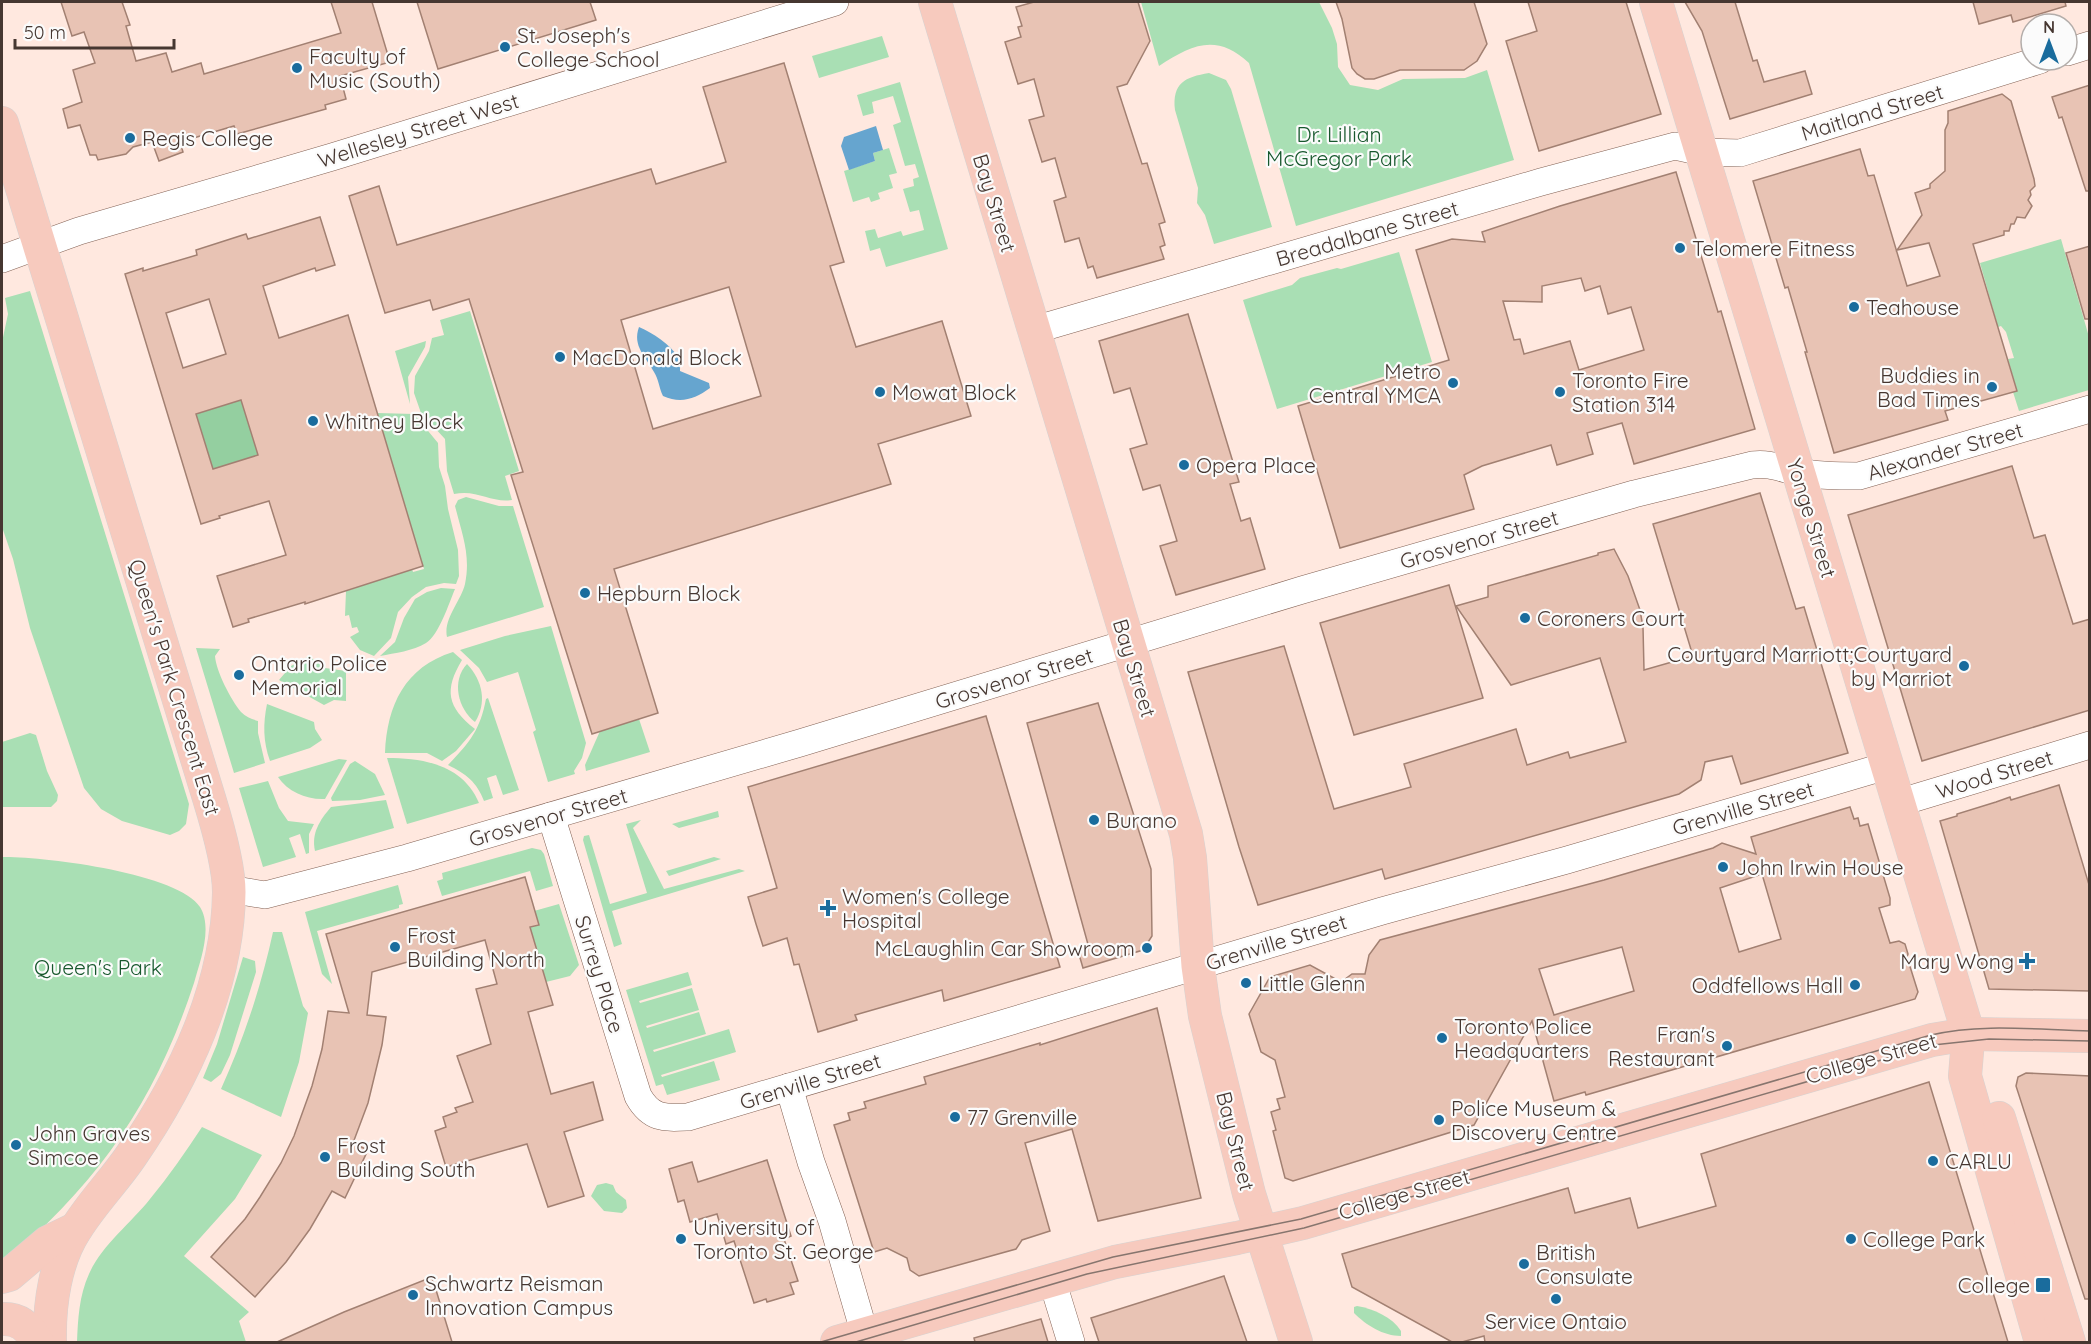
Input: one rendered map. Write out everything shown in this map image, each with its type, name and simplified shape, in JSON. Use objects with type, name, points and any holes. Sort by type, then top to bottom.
[{"type":"main road","name":"Bay Street","points":[[935,2],[1186,834],[1195,900],[1198,966],[1205,1016],[1249,1194],[1296,1342]]},
{"type":"main road","name":"Yonge Street","points":[[1656,2],[1968,1034],[1986,1074],[2069,1342]]},
{"type":"main road","name":"Queen's Park Crescent East","points":[[2,123],[220,835],[229,890],[225,944],[202,1022],[189,1053],[145,1136],[122,1170],[75,1229]]},
{"type":"main road","name":"Yonge Street","points":[[1968,1034],[1965,1076],[2041,1342]]},
{"type":"main road","name":"College Street","points":[[856,1340],[1115,1262],[1261,1233],[1337,1213],[1932,1040],[1968,1034],[2090,1036]]},
{"type":"main road","points":[[2,1277],[9,1275],[48,1242],[75,1229]]},
{"type":"main road","points":[[50,1342],[54,1287],[64,1252],[75,1229]]},
{"type":"main road","points":[[2,1319],[18,1321],[26,1326],[37,1342]]},
{"type":"street","name":"Wellesley Street West","points":[[2,259],[80,231],[332,157],[835,2]]},
{"type":"street","name":"Maitland Street","points":[[1702,152],[1740,153],[2019,67]]},
{"type":"street","name":"Breadalbane Street","points":[[1034,330],[1675,146],[1702,152]]},
{"type":"street","name":"Alexander Street","points":[[1798,472],[1859,477],[2090,409]]},
{"type":"street","name":"Grosvenor Street","points":[[229,890],[265,896],[407,858],[1634,494],[1752,465],[1767,464],[1798,472]]},
{"type":"street","name":"Wood Street","points":[[1898,803],[2090,745]]},
{"type":"street","name":"Grenville Street","points":[[667,1118],[688,1117],[1886,766]]},
{"type":"street","name":"Surrey Place","points":[[551,816],[638,1096],[651,1113],[667,1118]]},
{"type":"street","points":[[789,1087],[811,1162],[832,1221],[856,1340]]},
{"type":"street","points":[[1052,1280],[1071,1342]]},
{"type":"green space","name":"Dr. Lillian McGregor Park","points":[[1141,2],[1319,2],[1337,44],[1338,67],[1350,85],[1378,90],[1403,79],[1465,78],[1487,70],[1514,160],[1296,226],[1249,63],[1226,48],[1204,45],[1182,52],[1159,66]]},
{"type":"green space","points":[[882,36],[889,57],[819,78],[812,56]]},
{"type":"green space","points":[[1209,73],[1226,80],[1231,89],[1272,227],[1214,244],[1205,215],[1197,203],[1198,188],[1175,110],[1178,87],[1187,79]]},
{"type":"green space","points":[[900,82],[948,249],[886,267],[880,248],[870,251],[865,231],[875,229],[878,238],[901,231],[903,236],[924,230],[919,210],[910,212],[903,189],[914,186],[913,179],[919,177],[915,164],[905,166],[893,125],[901,122],[893,96],[872,102],[874,113],[863,116],[857,95]]},
{"type":"green space","points":[[889,148],[897,173],[889,175],[893,188],[878,193],[880,199],[871,202],[869,197],[853,202],[844,171],[875,161],[873,153]]},
{"type":"green space","points":[[2061,239],[2089,337],[2089,390],[2019,411],[2013,392],[2017,391],[2008,359],[2014,358],[2006,332],[2001,326],[1998,327],[1980,263]]},
{"type":"green space","points":[[1399,252],[1432,362],[1277,409],[1243,300],[1292,285],[1300,278]]},
{"type":"green space","points":[[30,291],[189,804],[186,824],[179,831],[170,835],[122,821],[101,809],[84,788],[30,628],[13,559],[2,527],[2,342],[8,314],[5,298]]},
{"type":"green space","points":[[470,311],[519,471],[505,476],[512,500],[497,500],[470,493],[454,494],[447,471],[445,439],[421,413],[414,393],[415,376],[429,351],[432,338],[444,335],[440,320]]},
{"type":"green space","points":[[426,341],[408,377],[410,404],[395,351]]},
{"type":"green space","points":[[241,400],[258,455],[213,469],[196,414]]},
{"type":"green space","points":[[377,413],[414,414],[438,443],[439,467],[458,550],[459,576],[456,584],[444,583],[426,587],[412,597],[398,612],[391,638],[374,656],[360,650],[350,637],[359,632],[357,627],[352,628],[349,615],[345,616],[346,591],[356,588],[355,586],[412,569],[413,572],[424,569]]},
{"type":"green space","points":[[466,497],[499,506],[513,506],[544,607],[447,637],[446,630],[450,617],[463,590],[467,573],[465,545],[455,506],[458,500]]},
{"type":"green space","points":[[441,588],[455,589],[431,639],[415,648],[380,656],[395,642],[404,618],[415,599]]},
{"type":"green space","points":[[551,626],[586,743],[582,758],[574,771],[575,774],[548,782],[533,732],[536,730],[518,672],[487,682],[479,668],[460,650],[505,636]]},
{"type":"green space","points":[[196,648],[220,649],[215,656],[221,677],[241,712],[258,721],[258,733],[265,763],[234,773]]},
{"type":"green space","points":[[453,652],[462,660],[452,680],[451,698],[459,713],[475,729],[456,751],[442,761],[427,753],[385,753],[390,719],[402,690],[422,667]]},
{"type":"green space","points":[[309,656],[325,668],[346,671],[346,701],[334,700],[324,705],[279,680],[291,666]]},
{"type":"green space","points":[[467,664],[477,678],[481,692],[481,707],[475,722],[464,710],[459,694],[459,678]]},
{"type":"green space","points":[[488,698],[519,790],[503,795],[496,775],[487,778],[493,798],[484,801],[470,779],[448,765],[473,735]]},
{"type":"green space","points":[[267,704],[314,722],[315,729],[322,740],[310,748],[270,761],[264,732]]},
{"type":"green space","points":[[639,719],[650,752],[586,771],[585,765],[600,731]]},
{"type":"green space","points":[[30,733],[36,735],[47,771],[58,795],[57,801],[51,807],[2,807],[2,742]]},
{"type":"green space","points":[[387,758],[415,760],[441,766],[463,780],[479,803],[407,824]]},
{"type":"green space","points":[[339,759],[347,760],[325,799],[298,794],[278,777]]},
{"type":"green space","points":[[355,761],[375,774],[385,795],[360,800],[332,801],[331,798],[350,764]]},
{"type":"green space","points":[[268,781],[279,808],[288,821],[314,824],[309,834],[309,853],[306,854],[300,834],[289,838],[296,857],[263,867],[239,788]]},
{"type":"green space","points":[[386,800],[394,828],[315,851],[314,838],[317,827],[331,807]]},
{"type":"green space","points":[[718,811],[719,817],[679,828],[672,824]]},
{"type":"green space","points":[[641,820],[633,828],[664,889],[739,869],[745,871],[612,911],[622,944],[614,947],[583,840],[584,836],[589,835],[610,904],[647,893],[626,824]]},
{"type":"green space","points":[[532,848],[541,850],[544,854],[553,886],[536,891],[530,871],[442,896],[437,881],[443,879],[442,873]]},
{"type":"green space","name":"Queen's Park","points":[[2,857],[76,863],[138,876],[166,885],[187,895],[200,907],[204,915],[205,934],[194,983],[178,1026],[161,1066],[141,1103],[95,1171],[36,1234],[2,1264]]},
{"type":"green space","points":[[714,857],[721,859],[669,876],[666,871]]},
{"type":"green space","points":[[398,885],[403,904],[399,905],[399,908],[317,931],[332,984],[322,974],[305,912]]},
{"type":"green space","points":[[559,904],[579,965],[570,976],[546,982],[530,927],[538,925],[534,911]]},
{"type":"green space","points":[[273,932],[282,932],[303,1006],[308,1013],[299,1062],[281,1117],[221,1089],[251,1012]]},
{"type":"green space","points":[[243,957],[255,961],[256,972],[230,1055],[221,1074],[211,1082],[203,1078],[217,1044]]},
{"type":"green space","points":[[688,972],[692,985],[639,1001],[640,1003],[692,988],[699,1010],[646,1026],[647,1028],[699,1012],[706,1034],[653,1050],[654,1052],[729,1029],[736,1052],[661,1075],[662,1077],[714,1061],[720,1080],[667,1095],[663,1084],[656,1086],[626,990]]},
{"type":"green space","points":[[202,1127],[262,1155],[235,1199],[184,1256],[249,1312],[239,1321],[246,1342],[77,1342],[81,1299],[95,1263],[101,1253],[157,1190]]},
{"type":"green space","points":[[606,1183],[613,1185],[616,1192],[626,1200],[627,1208],[622,1213],[604,1211],[591,1196],[597,1185]]},
{"type":"green space","points":[[1354,1307],[1370,1309],[1388,1318],[1401,1331],[1401,1336],[1381,1332],[1369,1326],[1354,1313]]},
{"type":"water","points":[[876,126],[883,150],[873,153],[875,161],[849,170],[841,146],[844,137]]},
{"type":"water","points":[[639,327],[666,343],[675,352],[679,359],[680,371],[709,383],[710,388],[688,399],[676,400],[663,396],[656,375],[639,346],[637,334]]},
{"type":"building","points":[[61,2],[122,2],[130,25],[126,26],[136,61],[166,53],[172,72],[201,63],[204,74],[341,33],[331,2],[372,2],[390,62],[340,76],[346,99],[325,105],[326,109],[237,134],[234,126],[180,142],[183,152],[159,161],[152,142],[133,147],[126,154],[98,160],[96,155],[90,155],[80,125],[68,128],[63,109],[82,102],[73,70],[95,63],[84,32],[72,36]]},
{"type":"building","points":[[417,2],[590,2],[596,20],[438,69]]},
{"type":"building","points":[[1034,2],[1138,2],[1150,41],[1127,84],[1117,87],[1142,164],[1147,163],[1165,222],[1159,224],[1165,245],[1160,247],[1164,259],[1097,278],[1093,266],[1088,268],[1079,238],[1065,242],[1054,201],[1066,197],[1055,158],[1042,162],[1029,120],[1044,116],[1034,79],[1018,84],[1005,42],[1021,37],[1018,27],[1022,26],[1016,7]]},
{"type":"building","points":[[1336,2],[1474,2],[1487,44],[1477,61],[1464,70],[1400,70],[1374,79],[1365,79],[1352,68],[1342,19]]},
{"type":"building","points":[[1528,2],[1626,2],[1661,114],[1539,151],[1506,41],[1537,31]]},
{"type":"building","points":[[1685,2],[1735,2],[1753,61],[1757,60],[1764,82],[1805,71],[1812,94],[1730,119],[1702,31]]},
{"type":"building","points":[[1973,2],[2065,2],[2066,6],[2046,12],[2019,12],[2019,20],[2013,22],[2011,15],[1979,24]]},
{"type":"building","points":[[784,63],[844,262],[830,266],[856,347],[942,321],[971,416],[878,444],[891,484],[614,569],[658,713],[592,734],[511,475],[523,472],[469,299],[433,310],[430,300],[385,313],[349,196],[379,186],[397,245],[651,169],[656,184],[726,162],[703,87]],"holes":[[[729,287],[761,396],[653,429],[621,320]]]},
{"type":"building","points":[[2090,85],[2090,191],[2086,191],[2062,117],[2059,118],[2052,97]]},
{"type":"building","points":[[2002,94],[2011,101],[2034,179],[2035,186],[2030,191],[2031,195],[2028,200],[2032,206],[2025,218],[2017,217],[2009,231],[2004,231],[2004,235],[1973,244],[2017,391],[1945,411],[1948,420],[1834,453],[1788,287],[1785,288],[1753,181],[1860,149],[1868,176],[1874,175],[1907,286],[1940,276],[1929,243],[1897,250],[1922,215],[1915,193],[1930,188],[1930,184],[1945,171],[1945,130],[1948,123],[1948,111]]},
{"type":"building","points":[[1676,172],[1718,312],[1721,311],[1755,429],[1634,464],[1622,423],[1587,433],[1593,454],[1557,465],[1551,445],[1482,466],[1464,475],[1474,509],[1340,548],[1298,406],[1449,360],[1416,250],[1452,239],[1485,242],[1482,232]],"holes":[[[1581,278],[1585,291],[1600,286],[1608,314],[1631,307],[1644,350],[1579,370],[1570,341],[1524,354],[1520,339],[1514,340],[1503,301],[1542,302],[1542,286]]]},
{"type":"building","name":"Whitney Block","points":[[320,217],[335,265],[316,271],[315,268],[263,286],[279,338],[348,315],[423,566],[305,604],[305,602],[248,619],[249,622],[233,627],[217,576],[286,555],[269,501],[219,516],[220,518],[201,524],[125,274],[197,255],[196,250],[246,234],[248,239]],"holes":[[[209,299],[226,354],[183,368],[166,313]],[[241,400],[258,455],[213,469],[196,414]]]},
{"type":"building","points":[[2090,246],[2090,319],[2085,319],[2066,253]]},
{"type":"building","name":"Opera Place","points":[[1188,314],[1239,482],[1230,484],[1241,521],[1250,518],[1265,569],[1176,595],[1160,546],[1177,541],[1160,485],[1143,490],[1130,449],[1147,444],[1130,388],[1114,393],[1099,341]]},
{"type":"building","points":[[2012,466],[2034,538],[2045,535],[2073,624],[2090,619],[2090,710],[1922,761],[1848,515]]},
{"type":"building","points":[[1760,493],[1796,609],[1804,607],[1848,753],[1741,784],[1732,756],[1705,762],[1701,780],[1679,794],[1385,879],[1382,869],[1258,905],[1188,672],[1284,646],[1334,809],[1411,787],[1404,764],[1516,729],[1527,765],[1568,752],[1570,758],[1626,742],[1600,658],[1511,685],[1456,606],[1488,597],[1488,586],[1614,549],[1628,576],[1640,610],[1643,627],[1644,670],[1693,656],[1653,524]]},
{"type":"building","points":[[1449,585],[1483,698],[1354,735],[1320,623]]},
{"type":"building","name":"Burano","points":[[1098,703],[1151,869],[1152,936],[1143,950],[1083,968],[1078,951],[1089,948],[1027,723]]},
{"type":"building","points":[[986,716],[1060,967],[944,1001],[942,990],[855,1015],[857,1020],[818,1032],[799,964],[794,965],[787,938],[763,946],[748,897],[777,888],[748,787]]},
{"type":"building","points":[[2059,785],[2090,888],[2090,991],[1989,989],[1940,821],[2010,797],[2011,800]]},
{"type":"building","points":[[1850,807],[1854,819],[1858,818],[1860,826],[1868,824],[1890,898],[1890,905],[1879,908],[1890,943],[1899,941],[1905,944],[1918,992],[1915,999],[1586,1095],[1585,1092],[1554,1101],[1532,1021],[1474,1125],[1293,1181],[1285,1178],[1273,1131],[1276,1130],[1271,1112],[1280,1109],[1277,1099],[1285,1097],[1275,1060],[1261,1052],[1249,1014],[1270,977],[1310,965],[1341,982],[1352,974],[1365,974],[1369,955],[1380,940],[1604,880],[1713,848],[1722,843],[1756,854],[1751,837]],"holes":[[[1762,874],[1781,939],[1739,952],[1720,888]],[[1622,947],[1634,991],[1554,1015],[1539,969]]]},
{"type":"building","points":[[525,877],[539,925],[530,927],[553,1005],[528,1012],[551,1094],[593,1082],[603,1120],[564,1132],[584,1196],[548,1207],[527,1144],[446,1167],[435,1131],[446,1127],[443,1117],[457,1112],[455,1108],[473,1102],[457,1056],[491,1044],[476,989],[497,984],[485,940],[372,972],[367,1015],[386,1017],[382,1045],[368,1103],[353,1143],[368,1150],[345,1198],[332,1191],[310,1229],[286,1262],[255,1297],[211,1257],[245,1219],[281,1163],[294,1136],[312,1086],[322,1049],[328,1011],[349,1013],[326,934]]},
{"type":"building","points":[[1157,1008],[1201,1198],[1098,1221],[1072,1129],[1025,1143],[1050,1231],[1022,1240],[1016,1249],[919,1276],[910,1270],[907,1258],[887,1248],[874,1252],[834,1125],[850,1120],[848,1113],[866,1108],[864,1102],[926,1084],[924,1077],[1040,1043],[1040,1045]]},
{"type":"building","points":[[2026,1073],[2090,1076],[2090,1299],[2085,1299],[2016,1086],[2018,1077]]},
{"type":"building","points":[[1929,1082],[2008,1342],[1485,1342],[1484,1336],[1462,1342],[1452,1342],[1352,1287],[1342,1254],[1568,1188],[1575,1213],[1630,1198],[1638,1228],[1716,1206],[1701,1154]]},
{"type":"building","points":[[767,1160],[791,1236],[784,1239],[798,1281],[790,1283],[794,1294],[767,1302],[766,1299],[754,1303],[734,1241],[726,1244],[717,1214],[690,1222],[684,1200],[678,1202],[669,1169],[692,1162],[698,1182]]},
{"type":"building","points":[[1224,1276],[1247,1342],[1099,1342],[1091,1318]]},
{"type":"building","name":"Schwartz Reisman Innovation Campus","points":[[432,1277],[452,1342],[277,1342],[344,1312]]},
{"type":"building","points":[[1041,1319],[1048,1342],[975,1342],[974,1338]]},
{"type":"tram line","points":[[821,1342],[1113,1257],[1301,1219],[1931,1035],[1990,1028],[2090,1031]]},
{"type":"tram line","points":[[856,1342],[1087,1274],[1304,1228],[1933,1045],[1989,1039],[2090,1041]]},
{"type":"place","name":"St. Joseph's College School","points":[[505,47]]},
{"type":"place","name":"Faculty of Music (South)","points":[[297,68]]},
{"type":"place","name":"Regis College","points":[[130,138]]},
{"type":"place","name":"Telomere Fitness","points":[[1680,248]]},
{"type":"place","name":"Teahouse","points":[[1854,307]]},
{"type":"place","name":"MacDonald Block","points":[[560,357]]},
{"type":"place","name":"Metro Central YMCA","points":[[1453,383]]},
{"type":"place","name":"Buddies in Bad Times","points":[[1992,387]]},
{"type":"place","name":"Mowat Block","points":[[880,392]]},
{"type":"place","name":"Toronto Fire Station 314","points":[[1560,392]]},
{"type":"place","name":"Whitney Block","points":[[313,421]]},
{"type":"place","name":"Opera Place","points":[[1184,465]]},
{"type":"place","name":"Hepburn Block","points":[[585,593]]},
{"type":"place","name":"Coroners Court","points":[[1525,618]]},
{"type":"place","name":"Courtyard Marriott;Courtyard by Marriot","points":[[1964,666]]},
{"type":"place","name":"Ontario Police Memorial","points":[[239,675]]},
{"type":"place","name":"Burano","points":[[1094,820]]},
{"type":"place","name":"John Irwin House","points":[[1723,867]]},
{"type":"place","name":"Women's College Hospital","points":[[828,908]]},
{"type":"place","name":"Frost Building North","points":[[395,947]]},
{"type":"place","name":"McLaughlin Car Showroom","points":[[1147,948]]},
{"type":"place","name":"Mary Wong","points":[[2027,961]]},
{"type":"place","name":"Little Glenn","points":[[1246,983]]},
{"type":"place","name":"Oddfellows Hall","points":[[1855,985]]},
{"type":"place","name":"Toronto Police Headquarters","points":[[1442,1038]]},
{"type":"place","name":"Fran's Restaurant","points":[[1727,1046]]},
{"type":"place","name":"77 Grenville","points":[[955,1117]]},
{"type":"place","name":"Police Museum & Discovery Centre","points":[[1439,1120]]},
{"type":"place","name":"John Graves Simcoe","points":[[16,1145]]},
{"type":"place","name":"Frost Building South","points":[[325,1157]]},
{"type":"place","name":"CARLU","points":[[1933,1161]]},
{"type":"place","name":"University of Toronto St. George","points":[[681,1239]]},
{"type":"place","name":"College Park","points":[[1851,1239]]},
{"type":"place","name":"British Consulate","points":[[1524,1264]]},
{"type":"place","name":"College","points":[[2043,1285]]},
{"type":"place","name":"Schwartz Reisman Innovation Campus","points":[[413,1295]]},
{"type":"place","name":"Service Ontaio","points":[[1556,1299]]}]
